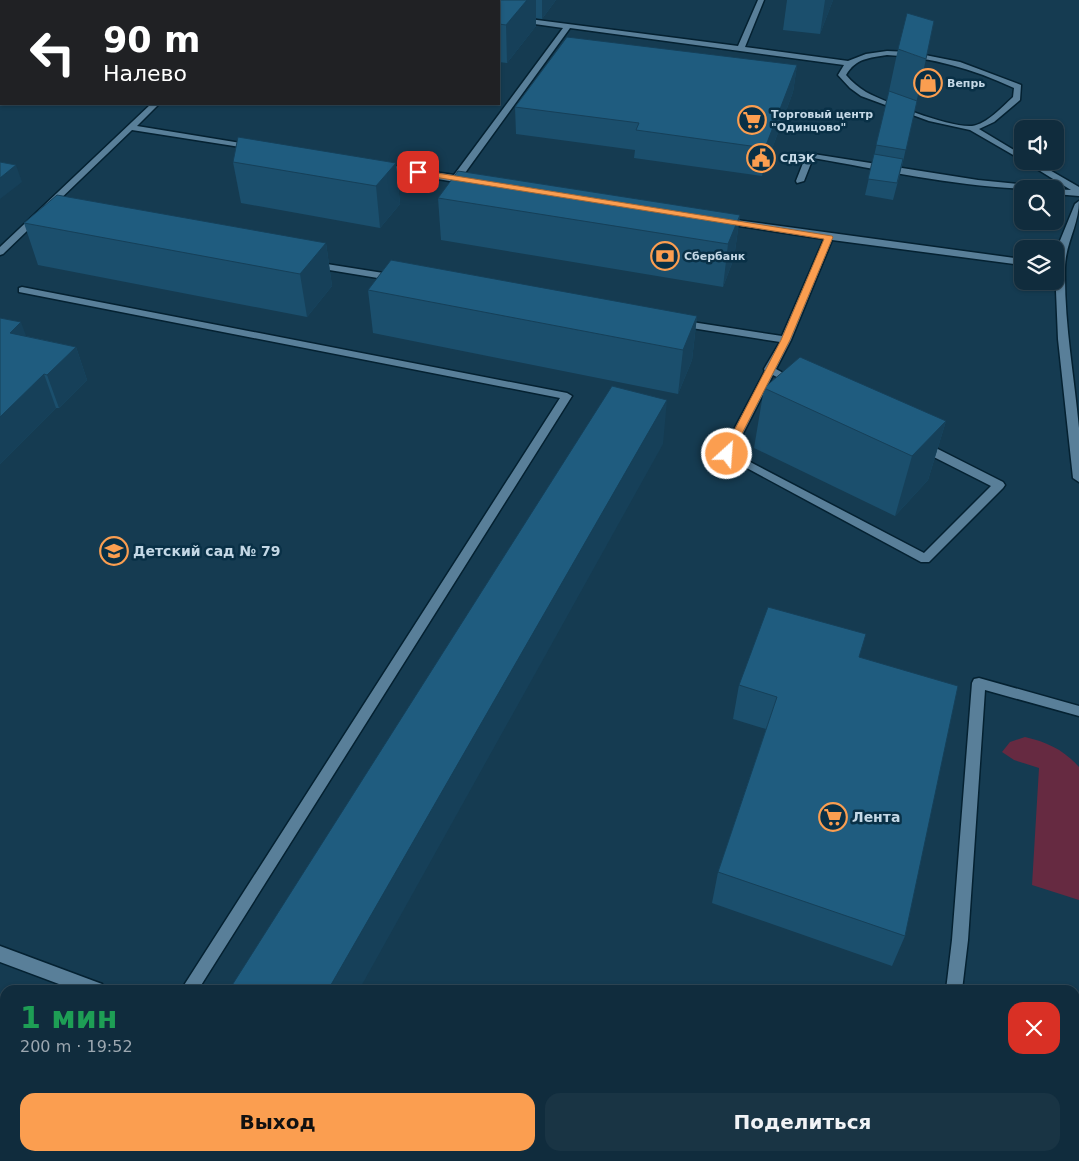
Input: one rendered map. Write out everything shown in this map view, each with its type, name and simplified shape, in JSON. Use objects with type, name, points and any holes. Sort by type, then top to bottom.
[{"type":"street","points":[[742,48],[761,0]]},
{"type":"street","points":[[500,17],[849,62],[876,52],[934,59],[995,76],[1018,87],[1017,98],[986,123],[972,128]]},
{"type":"street","points":[[456,179],[568,26]]},
{"type":"street","points":[[849,62],[842,75],[856,90],[888,104],[935,120],[972,128],[1014,153]]},
{"type":"street","points":[[0,252],[38,221],[154,105]]},
{"type":"street","points":[[130,127],[264,148]]},
{"type":"street","points":[[800,182],[810,155],[1014,186]]},
{"type":"street","points":[[370,165],[476,182]]},
{"type":"street","points":[[1043,170],[1079,192]]},
{"type":"street","points":[[1064,191],[1079,192]]},
{"type":"street","points":[[1064,241],[1079,204]]},
{"type":"street","points":[[711,219],[829,237],[1014,261]]},
{"type":"street","points":[[1068,228],[1079,224]]},
{"type":"street","points":[[829,237],[786,340],[769,369],[727,454],[925,559],[999,485],[911,440]]},
{"type":"street","points":[[304,264],[411,280]]},
{"type":"street","points":[[22,290],[567,396],[192,985]]},
{"type":"street","points":[[1060,290],[1079,478]]},
{"type":"street","points":[[667,321],[786,340]]},
{"type":"street","points":[[769,369],[804,387]]},
{"type":"street","points":[[955,985],[960,940],[979,683],[1079,711]]},
{"type":"street","points":[[0,954],[83,985]]},
{"type":"shaded area","points":[[1025,737],[1041,741],[1055,748],[1079,767],[1079,900],[1032,885],[1039,768],[1014,760],[1002,752],[1010,742]]},
{"type":"building","points":[[500,0],[527,0],[506,25],[500,24]]},
{"type":"building","points":[[907,13],[934,21],[926,59],[898,49]]},
{"type":"building","points":[[567,37],[797,65],[765,148],[636,130],[639,123],[515,107]]},
{"type":"building","points":[[889,91],[917,101],[906,150],[876,145]]},
{"type":"building","points":[[238,137],[396,163],[376,186],[233,162]]},
{"type":"building","points":[[874,154],[903,159],[897,183],[868,179]]},
{"type":"building","points":[[0,162],[16,165],[0,178]]},
{"type":"building","points":[[458,171],[740,215],[728,244],[438,198]]},
{"type":"building","points":[[57,195],[326,243],[300,274],[24,223]]},
{"type":"building","points":[[391,260],[697,316],[683,350],[368,290]]},
{"type":"building","points":[[0,318],[21,322],[10,333],[76,347],[47,375],[44,374],[0,417]]},
{"type":"building","points":[[800,357],[946,421],[912,456],[764,388]]},
{"type":"building","points":[[612,386],[667,400],[331,985],[232,985]]},
{"type":"building","name":"Лента","points":[[768,607],[866,634],[859,657],[958,686],[905,936],[718,872],[777,697],[739,685]]},
{"type":"place","name":"Вепрь","points":[[928,83]]},
{"type":"place","name":"Торговый центр \"Одинцово\"","points":[[752,120]]},
{"type":"place","name":"СДЭК","points":[[761,158]]},
{"type":"place","name":"Сбербанк","points":[[665,256]]},
{"type":"place","name":"Детский сад № 79","points":[[114,551]]},
{"type":"place","name":"Лента","points":[[833,817]]},
{"type":"route","points":[[418,172],[829,237],[786,340],[769,369],[727,454]]}]
